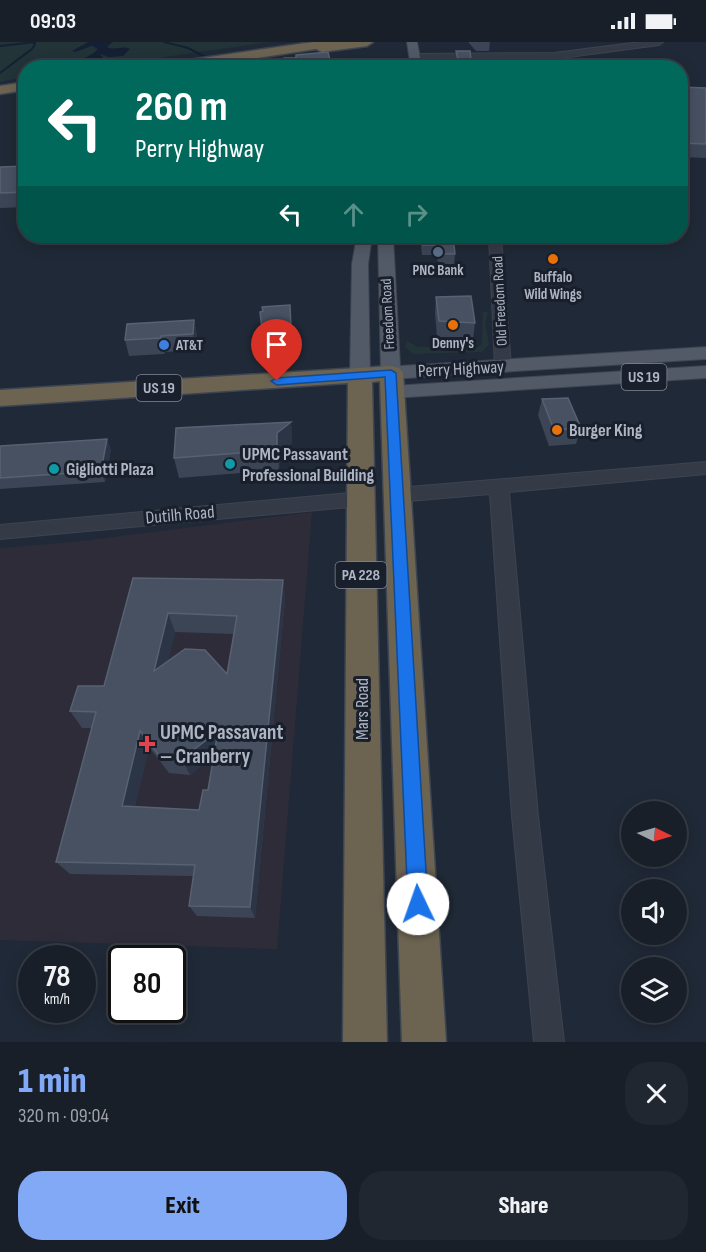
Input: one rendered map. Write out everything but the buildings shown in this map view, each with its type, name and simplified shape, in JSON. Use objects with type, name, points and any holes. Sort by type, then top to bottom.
[{"type":"highway","points":[[216,60],[339,42]]},
{"type":"highway","points":[[244,60],[367,42]]},
{"type":"highway","points":[[0,89],[18,88]]},
{"type":"highway","points":[[0,95],[18,90]]},
{"type":"highway","name":"Perry Highway","points":[[0,417],[392,383]]},
{"type":"highway","name":"Mars Road","points":[[365,1042],[364,974],[379,497],[392,383]]},
{"type":"highway","name":"Perry Highway","points":[[0,398],[360,386]]},
{"type":"highway","name":"Mars Road","points":[[360,386],[379,497],[424,1042]]},
{"type":"highway","points":[[350,1042],[364,974]]},
{"type":"main road","points":[[412,43],[416,60]]},
{"type":"main road","name":"Freedom Road","points":[[360,386],[360,264],[363,243]]},
{"type":"main road","name":"Freedom Road","points":[[385,243],[392,383]]},
{"type":"main road","name":"Perry Highway","points":[[392,383],[503,366],[706,353]]},
{"type":"main road","name":"Perry Highway","points":[[392,383],[706,372]]},
{"type":"street","points":[[460,60],[592,52],[659,42]]},
{"type":"street","name":"Old Freedom Road","points":[[495,243],[503,366]]},
{"type":"street","name":"Dutilh Road","points":[[0,532],[706,468]]},
{"type":"street","points":[[499,486],[525,816],[549,1042]]},
{"type":"shaded area","points":[[0,42],[270,42],[143,60],[18,60],[18,78],[0,82]]},
{"type":"shaded area","points":[[483,312],[488,312],[485,324],[489,344],[482,352],[413,354],[405,347],[407,341],[418,347],[478,347],[482,344]]},
{"type":"shaded area","name":"UPMC Passavant – Cranberry","points":[[312,512],[277,949],[0,940],[0,548],[82,541]]},
{"type":"water","points":[[88,42],[113,42],[107,47],[130,49],[123,56],[109,57],[100,54],[104,59],[101,60],[82,60],[98,49],[92,46],[72,51]]},
{"type":"waterway","points":[[0,46],[33,42]]},
{"type":"waterway","points":[[0,73],[32,49],[35,44],[33,42]]},
{"type":"waterway","points":[[164,42],[188,48],[209,59]]},
{"type":"place","name":"PNC Bank","points":[[438,252]]},
{"type":"place","name":"Buffalo Wild Wings","points":[[553,259]]},
{"type":"place","name":"Denny's","points":[[453,325]]},
{"type":"place","name":"AT&T","points":[[164,345]]},
{"type":"place","name":"Burger King","points":[[557,430]]},
{"type":"place","name":"UPMC Passavant Professional Building","points":[[230,464]]},
{"type":"place","name":"Gigliotti Plaza","points":[[54,469]]},
{"type":"place","name":"UPMC Passavant – Cranberry","points":[[147,744]]},
{"type":"route","points":[[277,381],[391,373],[418,904]]}]
